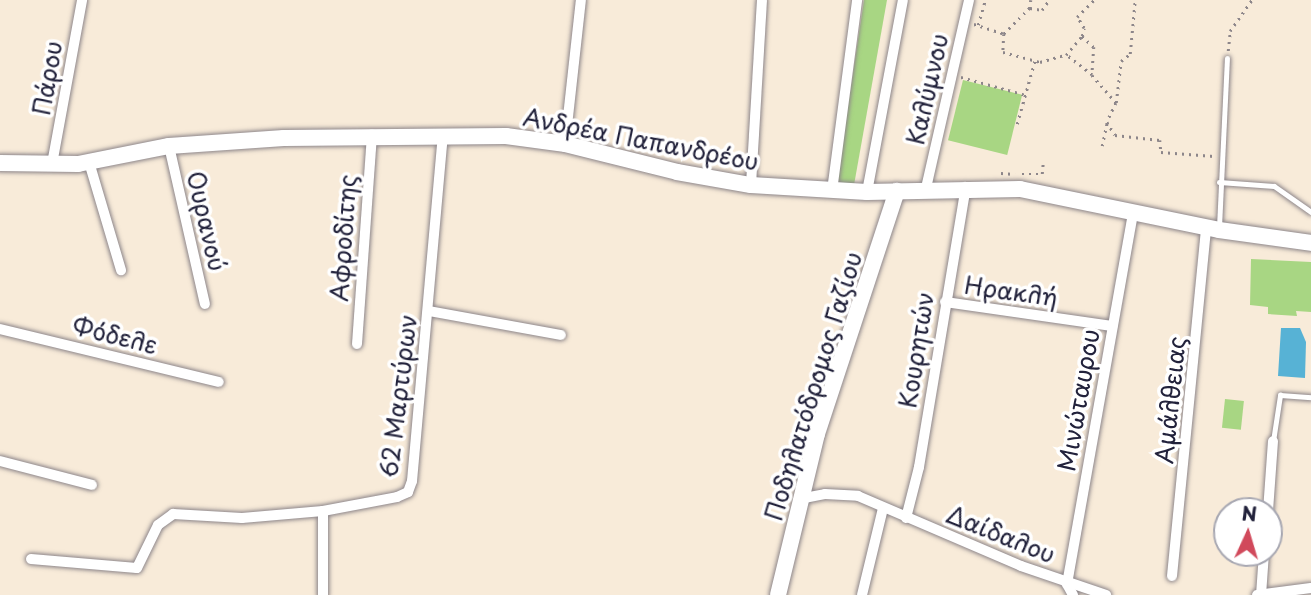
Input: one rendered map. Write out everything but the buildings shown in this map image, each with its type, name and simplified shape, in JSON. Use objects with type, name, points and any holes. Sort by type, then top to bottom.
[{"type":"main road","name":"Ανδρέα Παπανδρέου","points":[[0,163],[89,162],[169,146],[372,135],[443,134],[565,144],[669,171],[751,185],[867,192],[966,187],[1065,195],[1213,229],[1311,243]]},
{"type":"main road","name":"Ποδηλατόδρομος Γαζίου","points":[[778,595],[799,499],[897,191]]},
{"type":"street","name":"Πάρου","points":[[52,164],[82,0]]},
{"type":"street","points":[[565,144],[581,0]]},
{"type":"street","points":[[751,185],[762,0]]},
{"type":"street","points":[[832,191],[857,0]]},
{"type":"street","points":[[867,192],[903,0]]},
{"type":"street","name":"Καλύμνου","points":[[926,188],[969,0]]},
{"type":"street","name":"62 Μαρτύρων","points":[[323,511],[408,492],[429,311],[443,134]]},
{"type":"street","name":"Αφροδίτης","points":[[356,344],[372,135]]},
{"type":"street","name":"Ουρανού","points":[[169,146],[205,304]]},
{"type":"street","points":[[89,162],[121,270]]},
{"type":"street","name":"Κουρητών","points":[[906,518],[919,467],[966,187]]},
{"type":"street","name":"Μινώταυρου","points":[[1067,584],[1133,212]]},
{"type":"street","name":"Αμάλθειας","points":[[1172,576],[1213,229]]},
{"type":"street","name":"Ηρακλή","points":[[945,302],[1112,326]]},
{"type":"street","points":[[429,311],[561,335]]},
{"type":"street","name":"Φόδελε","points":[[0,330],[219,382]]},
{"type":"street","points":[[1269,497],[1273,441]]},
{"type":"street","points":[[0,461],[92,485]]},
{"type":"street","name":"Δαίδαλου","points":[[799,499],[849,495],[1067,584],[1106,595]]},
{"type":"street","points":[[862,595],[883,508]]},
{"type":"street","points":[[31,559],[137,568],[154,530],[173,514],[243,517],[323,511],[323,595]]},
{"type":"street","points":[[1262,567],[1259,595],[1311,588]]},
{"type":"street","points":[[1067,584],[1073,595]]},
{"type":"lane","points":[[1213,229],[1219,182],[1227,58]]},
{"type":"lane","points":[[1219,182],[1274,186],[1311,212]]},
{"type":"lane","points":[[1273,441],[1280,396],[1311,397]]},
{"type":"path","points":[[985,0],[975,25],[1004,34]]},
{"type":"path","points":[[1031,0],[1030,8],[1004,34],[1003,52],[1035,60],[1066,55],[1082,36],[1084,28],[1077,18],[1094,0]]},
{"type":"path","points":[[1030,8],[1042,10],[1049,0]]},
{"type":"path","points":[[1102,146],[1107,122],[1116,103],[1121,61],[1130,54],[1135,0]]},
{"type":"path","points":[[1227,58],[1230,32],[1252,0]]},
{"type":"path","points":[[1082,36],[1094,47],[1091,75]]},
{"type":"path","points":[[1066,55],[1091,75],[1116,103]]},
{"type":"path","points":[[1017,124],[1035,60]]},
{"type":"path","points":[[960,76],[1026,94]]},
{"type":"path","points":[[1107,122],[1115,135],[1160,140],[1161,152],[1220,157]]},
{"type":"path","points":[[1001,173],[1042,174],[1042,163]]},
{"type":"green space","points":[[864,0],[887,0],[854,185],[836,186]]},
{"type":"green space","points":[[963,80],[1022,95],[1007,155],[948,140]]},
{"type":"green space","points":[[1251,259],[1311,262],[1311,312],[1296,311],[1297,316],[1268,314],[1268,307],[1250,305]]},
{"type":"green space","points":[[1225,399],[1244,401],[1241,430],[1222,428]]},
{"type":"water","points":[[1281,328],[1300,328],[1306,342],[1305,378],[1278,376]]}]
